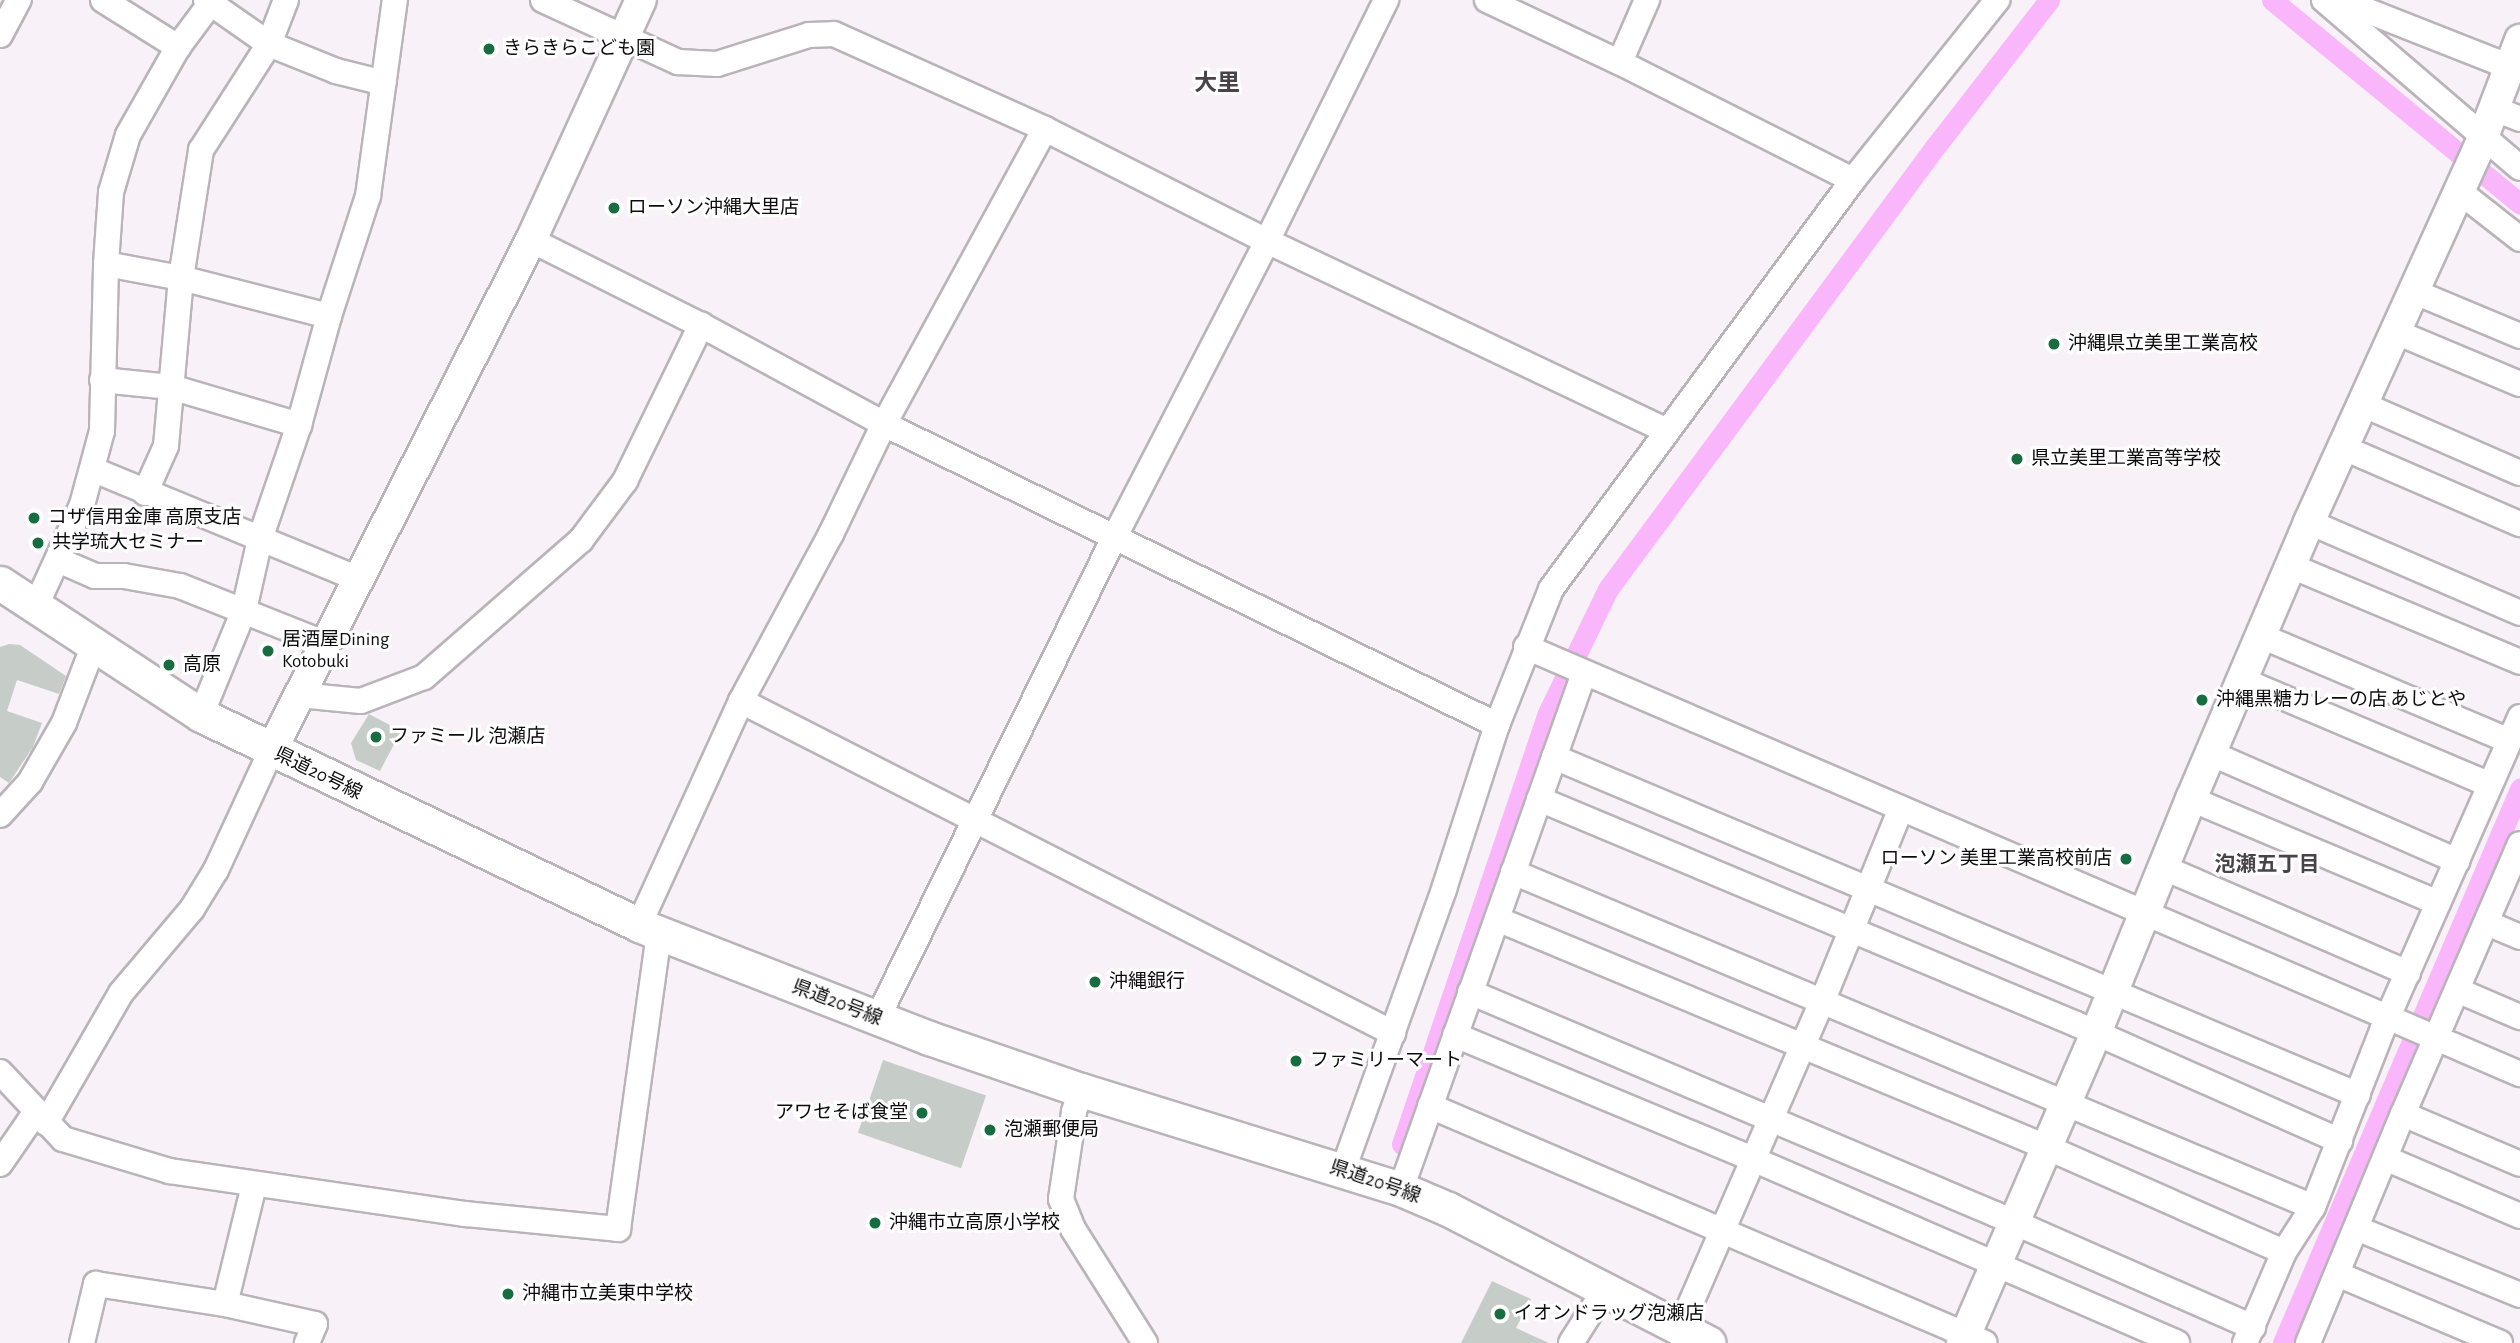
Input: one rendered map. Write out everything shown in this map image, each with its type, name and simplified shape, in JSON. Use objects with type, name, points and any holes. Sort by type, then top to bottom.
[{"type":"main road","name":"県道20号線","points":[[0,583],[93,648],[201,715],[271,751],[649,929],[877,1019],[1081,1090],[1401,1189],[1448,1209],[1709,1343]]},
{"type":"street","points":[[0,35],[19,0]]},
{"type":"street","points":[[103,0],[178,47]]},
{"type":"street","points":[[145,493],[166,446],[181,278],[201,150],[270,44],[286,0]]},
{"type":"street","points":[[201,715],[244,610],[260,539],[299,425],[329,316],[368,196],[395,0]]},
{"type":"street","points":[[543,0],[678,62],[717,64],[809,35],[834,34],[1045,129],[1267,241],[1667,431]]},
{"type":"street","points":[[0,1164],[41,1118],[121,993],[192,909],[216,870],[324,643],[531,240],[640,0]]},
{"type":"street","points":[[877,1019],[1115,536],[1267,241],[1385,0]]},
{"type":"street","points":[[1487,0],[1620,62],[1853,180]]},
{"type":"street","points":[[1620,62],[1647,0]]},
{"type":"street","points":[[1343,1170],[1444,889],[1497,725],[1551,589],[1853,180],[1997,0]]},
{"type":"street","points":[[2324,0],[2520,168]]},
{"type":"street","points":[[1430,1106],[1971,1340],[2014,1222],[2096,1033],[2190,799],[2309,522],[2483,137],[2507,114],[2517,59],[2340,0]]},
{"type":"street","points":[[35,608],[58,560],[94,470],[102,430],[106,264],[111,192],[128,135],[178,47],[210,1],[270,44],[336,71],[384,83]]},
{"type":"street","points":[[0,1072],[63,1139],[170,1171],[466,1214],[618,1229],[649,929],[741,701],[831,534],[884,424],[1045,129]]},
{"type":"street","points":[[2460,192],[2520,239]]},
{"type":"street","points":[[531,240],[701,325],[884,424],[1497,725]]},
{"type":"street","points":[[106,264],[181,278],[329,316]]},
{"type":"street","points":[[2415,292],[2520,336]]},
{"type":"street","points":[[299,695],[361,701],[424,677],[581,540],[625,481],[701,325]]},
{"type":"street","points":[[2396,332],[2520,384]]},
{"type":"street","points":[[102,380],[171,387],[299,425]]},
{"type":"street","points":[[2364,405],[2520,473]]},
{"type":"street","points":[[2344,448],[2520,524]]},
{"type":"street","points":[[94,470],[359,579]]},
{"type":"street","points":[[2309,522],[2520,613]]},
{"type":"street","points":[[58,560],[95,576],[124,576],[180,586],[324,643]]},
{"type":"street","points":[[2291,566],[2520,662]]},
{"type":"street","points":[[2261,636],[2509,741]]},
{"type":"street","points":[[1526,647],[2520,1074]]},
{"type":"street","points":[[0,815],[30,782],[64,723],[93,648]]},
{"type":"street","points":[[1401,1189],[1584,673]]},
{"type":"street","points":[[2242,680],[2490,785]]},
{"type":"street","points":[[741,701],[1393,1032]]},
{"type":"street","points":[[1470,992],[2014,1222],[2249,1335],[2284,1252],[2313,1207],[2388,1019],[2520,717]]},
{"type":"street","points":[[2210,753],[2457,861]]},
{"type":"street","points":[[1554,757],[2358,1095]]},
{"type":"street","points":[[1539,799],[2096,1033],[2340,1141]]},
{"type":"street","points":[[2190,799],[2438,903]]},
{"type":"street","points":[[1680,1328],[1755,1160],[1901,808]]},
{"type":"street","points":[[2308,1343],[2457,990],[2487,923],[2513,880],[2520,844]]},
{"type":"street","points":[[2162,867],[2408,973]]},
{"type":"street","points":[[1513,872],[2313,1207]]},
{"type":"street","points":[[1497,919],[2046,1147],[2284,1252]]},
{"type":"street","points":[[2487,923],[2520,937]]},
{"type":"street","points":[[2457,990],[2520,1017]]},
{"type":"street","points":[[1455,1035],[1755,1160],[2177,1343]]},
{"type":"street","points":[[1081,1090],[1074,1112],[1061,1199],[1073,1229],[1145,1343]]},
{"type":"street","points":[[2403,1114],[2520,1164]]},
{"type":"street","points":[[2385,1158],[2520,1216]]},
{"type":"street","points":[[225,1304],[254,1185]]},
{"type":"street","points":[[2356,1228],[2520,1296]]},
{"type":"street","points":[[2337,1274],[2500,1343]]},
{"type":"street","points":[[82,1343],[96,1284],[225,1304],[315,1324],[307,1343]]},
{"type":"street","points":[[1571,1343],[1604,1291]]},
{"type":"building","points":[[20,645],[66,676],[59,694],[17,680],[7,711],[42,723],[33,747],[9,783],[0,777],[0,647]]},
{"type":"building","name":"ファミール 泡瀬店","points":[[369,714],[401,731],[380,771],[356,760],[351,743]]},
{"type":"building","name":"アワセそば食堂","points":[[883,1060],[986,1095],[961,1168],[858,1133]]},
{"type":"building","name":"イオンドラッグ泡瀬店","points":[[1492,1281],[1531,1299],[1516,1328],[1549,1343],[1461,1343]]},
{"type":"waterway","points":[[1402,1144],[1548,713],[1608,589],[1935,147],[2049,0]]},
{"type":"waterway","points":[[2272,0],[2520,204]]},
{"type":"waterway","points":[[2283,1343],[2520,789]]},
{"type":"place","name":"きらきらこども園","points":[[489,49]]},
{"type":"place","name":"ローソン沖縄大里店","points":[[614,208]]},
{"type":"place","name":"沖縄県立美里工業高校","points":[[2054,344]]},
{"type":"place","name":"県立美里工業高等学校","points":[[2017,459]]},
{"type":"place","name":"コザ信用金庫 高原支店","points":[[34,518]]},
{"type":"place","name":"共学琉大セミナー","points":[[38,543]]},
{"type":"place","name":"居酒屋Dining Kotobuki","points":[[268,651]]},
{"type":"place","name":"高原","points":[[169,665]]},
{"type":"place","name":"沖縄黒糖カレーの店 あじとや","points":[[2202,700]]},
{"type":"place","name":"ファミール 泡瀬店","points":[[376,737]]},
{"type":"place","name":"ローソン 美里工業高校前店","points":[[2126,859]]},
{"type":"place","name":"沖縄銀行","points":[[1095,982]]},
{"type":"place","name":"ファミリーマート","points":[[1296,1061]]},
{"type":"place","name":"アワセそば食堂","points":[[922,1113]]},
{"type":"place","name":"泡瀬郵便局","points":[[990,1130]]},
{"type":"place","name":"沖縄市立高原小学校","points":[[875,1223]]},
{"type":"place","name":"沖縄市立美東中学校","points":[[508,1294]]},
{"type":"place","name":"イオンドラッグ泡瀬店","points":[[1500,1314]]},
{"type":"district","name":"大里","points":[[1217,84]]},
{"type":"district","name":"泡瀬五丁目","points":[[2267,865]]}]
